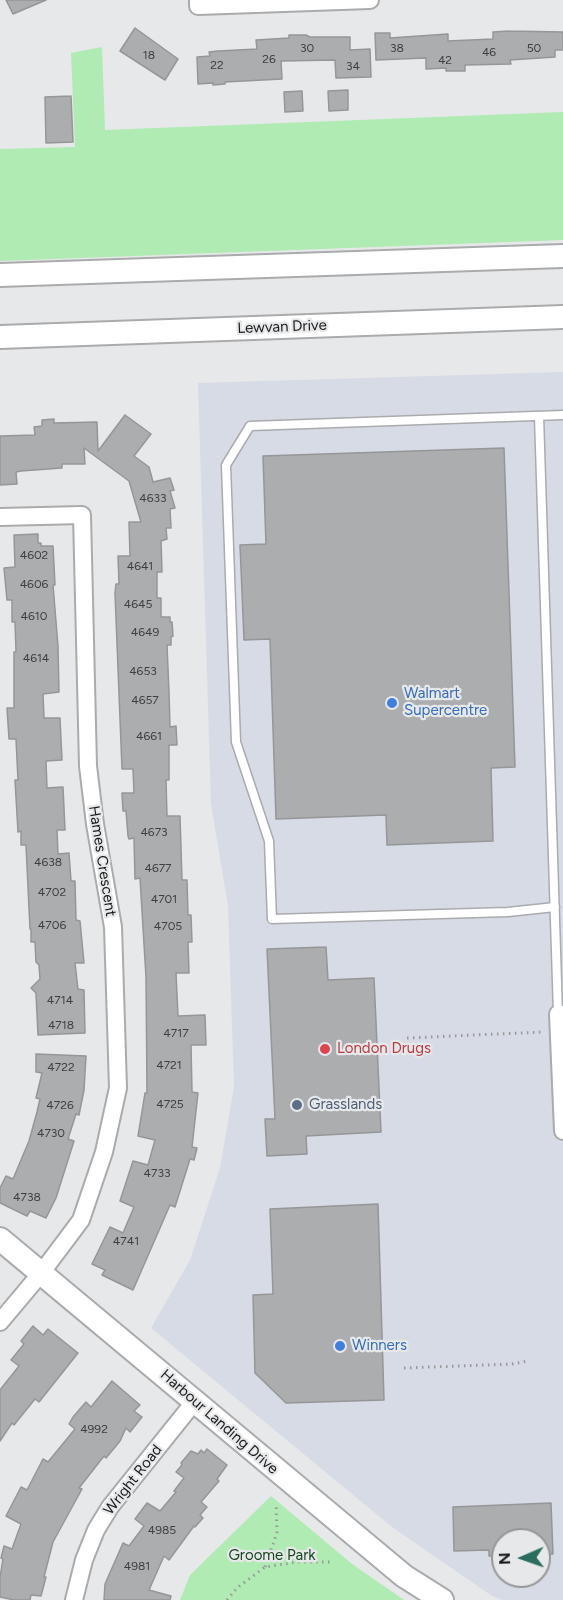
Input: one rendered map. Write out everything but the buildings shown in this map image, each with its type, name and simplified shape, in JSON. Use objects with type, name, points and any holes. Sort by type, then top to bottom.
[{"type":"main road","points":[[0,275],[563,256]]},
{"type":"main road","points":[[0,282],[84,271]]},
{"type":"main road","name":"Lewvan Drive","points":[[0,337],[561,317]]},
{"type":"main road","name":"Harbour Landing Drive","points":[[0,1239],[195,1401],[288,1482],[404,1576],[442,1600]]},
{"type":"street","points":[[198,0],[198,6],[370,0]]},
{"type":"street","name":"Hames Crescent","points":[[0,517],[82,515],[88,766],[114,938],[118,1088],[104,1152],[81,1220],[42,1272]]},
{"type":"street","points":[[561,1014],[559,1032],[563,1131]]},
{"type":"street","points":[[0,1322],[42,1272]]},
{"type":"street","name":"Wright Road","points":[[74,1600],[79,1575],[89,1547],[110,1507],[195,1401]]},
{"type":"lane","points":[[555,907],[508,912],[272,919],[269,840],[236,742],[226,465],[250,426],[563,415]]},
{"type":"lane","points":[[539,416],[555,907],[561,1014]]},
{"type":"path","points":[[407,1038],[559,1032]]},
{"type":"path","points":[[404,1368],[512,1364],[528,1361]]},
{"type":"path","points":[[265,1567],[276,1533],[276,1503]]},
{"type":"path","points":[[227,1600],[237,1588],[265,1567],[297,1562],[333,1562]]},
{"type":"shaded area","name":"Grasslands","points":[[563,372],[563,1600],[502,1600],[492,1596],[392,1527],[151,1328],[190,1260],[220,1168],[234,1087],[228,906],[211,804],[198,383]]},
{"type":"green space","points":[[102,47],[105,130],[563,112],[563,240],[0,261],[0,149],[75,147],[71,53]]},
{"type":"green space","name":"Groome Park","points":[[271,1496],[352,1564],[404,1600],[180,1600],[190,1575]]},
{"type":"place","name":"Walmart Supercentre","points":[[392,703]]},
{"type":"place","name":"London Drugs","points":[[325,1049]]},
{"type":"place","name":"Grasslands","points":[[297,1105]]},
{"type":"place","name":"Winners","points":[[340,1346]]}]
